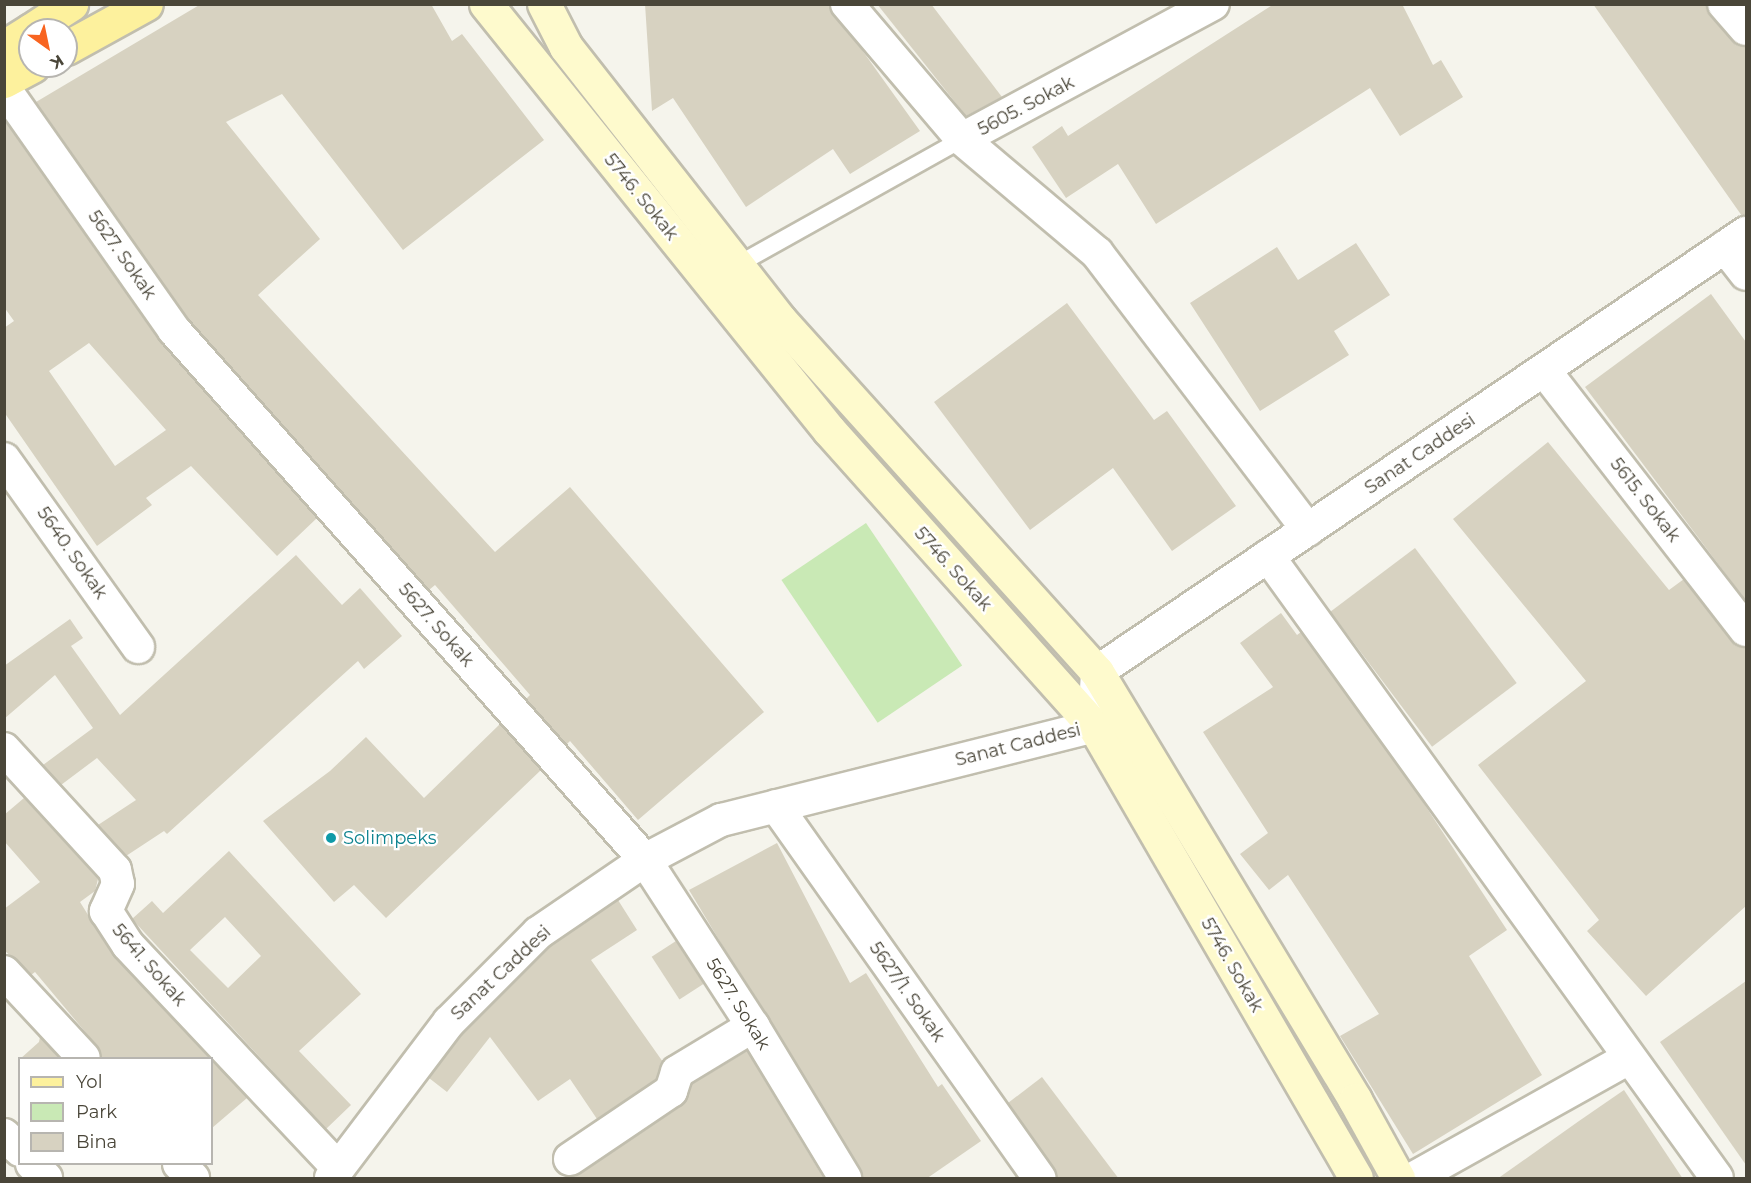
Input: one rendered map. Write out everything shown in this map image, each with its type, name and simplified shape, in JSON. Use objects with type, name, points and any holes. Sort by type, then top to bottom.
[{"type":"main road","points":[[49,18],[71,4]]},
{"type":"main road","points":[[78,41],[146,4]]},
{"type":"main road","points":[[4,47],[18,38]]},
{"type":"main road","points":[[4,81],[18,74]]},
{"type":"street","name":"5746. Sokak","points":[[486,4],[829,430],[1094,726],[1356,1179]]},
{"type":"street","points":[[544,4],[566,47],[737,265],[983,550],[1097,672],[1343,1079],[1398,1179]]},
{"type":"street","name":"5605. Sokak","points":[[847,4],[962,139],[1213,4]]},
{"type":"street","points":[[1724,4],[1746,29]]},
{"type":"street","name":"5627. Sokak","points":[[4,88],[174,330],[645,860],[753,1026],[845,1179]]},
{"type":"street","points":[[962,139],[1097,253],[1308,530]]},
{"type":"street","name":"Sanat Caddesi","points":[[335,1173],[448,1022],[538,933],[645,860],[721,820],[1094,726],[1097,672],[1736,240]]},
{"type":"street","points":[[1736,240],[1746,274]]},
{"type":"street","name":"5615. Sokak","points":[[1544,370],[1746,630]]},
{"type":"street","name":"5640. Sokak","points":[[4,459],[138,647]]},
{"type":"street","points":[[1268,556],[1717,1179]]},
{"type":"street","name":"5641. Sokak","points":[[4,749],[115,870],[118,884],[106,911],[128,945],[335,1173]]},
{"type":"street","name":"5627/1. Sokak","points":[[776,806],[1039,1179]]},
{"type":"street","points":[[4,972],[82,1057]]},
{"type":"street","points":[[570,1160],[671,1091],[677,1072],[753,1026]]},
{"type":"street","points":[[1414,1179],[1629,1058]]},
{"type":"street","points":[[4,1135],[18,1148]]},
{"type":"street","points":[[33,1165],[46,1179]]},
{"type":"street","points":[[180,1165],[193,1179]]},
{"type":"lane","points":[[737,265],[962,139]]},
{"type":"green space","points":[[866,523],[962,666],[878,723],[781,580]]},
{"type":"building","points":[[201,4],[431,4],[452,41],[462,34],[544,140],[403,250],[282,94],[226,122],[320,239],[258,295],[495,552],[570,487],[764,712],[638,820],[570,741],[566,745],[526,699],[530,695],[435,585],[429,590],[188,319],[36,102]]},
{"type":"building","points":[[645,4],[829,4],[920,131],[850,174],[833,149],[746,207],[673,98],[652,111]]},
{"type":"building","points":[[877,4],[931,4],[1002,97],[966,116]]},
{"type":"building","points":[[1274,4],[1402,4],[1433,65],[1441,60],[1463,97],[1400,136],[1370,88],[1156,224],[1118,164],[1066,198],[1032,147],[1062,126],[1068,136]]},
{"type":"building","points":[[1593,4],[1706,4],[1732,41],[1746,47],[1746,215],[1742,216]]},
{"type":"building","points":[[5,121],[159,340],[317,518],[277,556],[191,466],[146,498],[152,505],[97,546],[4,412],[4,328],[14,321],[4,307]],"holes":[[[89,343],[166,430],[115,466],[49,371]]]},
{"type":"building","points":[[1356,243],[1390,295],[1334,331],[1349,355],[1260,411],[1190,303],[1277,247],[1298,280]]},
{"type":"building","points":[[1711,294],[1746,342],[1746,601],[1585,387]]},
{"type":"building","points":[[1067,303],[1154,420],[1167,411],[1236,506],[1172,551],[1113,468],[1030,530],[934,402]]},
{"type":"building","points":[[1548,442],[1669,590],[1684,579],[1732,641],[1746,648],[1746,906],[1646,996],[1587,931],[1599,920],[1478,765],[1586,681],[1453,519]]},
{"type":"building","points":[[1415,548],[1517,683],[1432,747],[1330,612]]},
{"type":"building","points":[[296,555],[342,605],[360,588],[402,636],[364,669],[358,661],[167,834],[164,831],[126,856],[98,825],[136,800],[97,758],[61,785],[43,765],[93,728],[55,675],[4,719],[4,666],[70,619],[83,638],[71,646],[120,715]]},
{"type":"building","points":[[1281,613],[1297,635],[1301,632],[1415,790],[1507,930],[1469,956],[1542,1075],[1413,1154],[1340,1036],[1379,1014],[1288,875],[1269,890],[1240,854],[1268,833],[1203,732],[1273,687],[1240,643]]},
{"type":"building","points":[[500,724],[541,770],[386,918],[354,885],[334,902],[263,821],[330,771],[366,737],[424,798]]},
{"type":"building","points":[[24,798],[98,879],[95,891],[80,902],[113,955],[208,1057],[100,1057],[97,1046],[35,972],[31,975],[4,950],[4,909],[40,882],[4,841],[4,815]]},
{"type":"building","points":[[777,843],[850,983],[866,973],[938,1087],[942,1084],[981,1141],[926,1179],[863,1179],[689,890]]},
{"type":"building","points":[[229,851],[361,994],[299,1051],[351,1105],[326,1129],[132,919],[152,901],[163,913]],"holes":[[[225,917],[261,956],[228,988],[190,950]]]},
{"type":"building","points":[[618,900],[637,930],[591,960],[663,1062],[656,1080],[597,1119],[570,1079],[538,1101],[490,1037],[447,1092],[429,1078],[463,1034],[551,946]]},
{"type":"building","points":[[676,941],[704,984],[679,1000],[652,957]]},
{"type":"building","points":[[1746,981],[1746,1165],[1660,1042]]},
{"type":"building","points":[[40,1037],[58,1057],[22,1057],[39,1042]]},
{"type":"building","points":[[747,1051],[824,1179],[559,1179],[580,1174],[681,1106],[692,1084]]},
{"type":"building","points":[[213,1061],[247,1098],[213,1127]]},
{"type":"building","points":[[1042,1077],[1119,1179],[1058,1179],[1008,1103]]},
{"type":"building","points":[[1624,1090],[1683,1179],[1497,1179],[1579,1121]]},
{"type":"place","name":"Solimpeks","points":[[331,838]]}]
